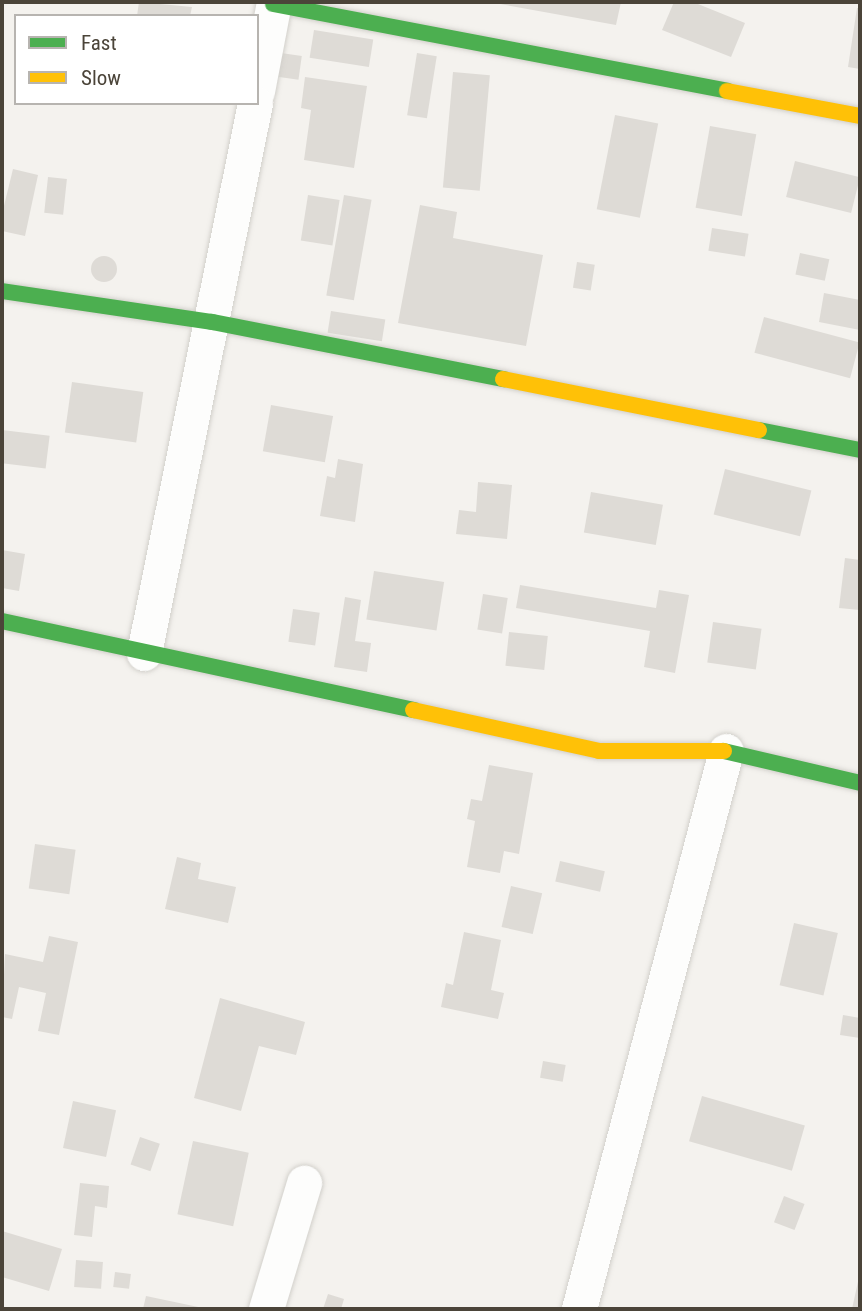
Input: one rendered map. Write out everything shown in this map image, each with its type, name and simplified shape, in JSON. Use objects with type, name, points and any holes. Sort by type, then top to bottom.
[{"type":"street","points":[[259,81],[274,3],[860,117]]},
{"type":"street","points":[[144,653],[255,105]]},
{"type":"street","points":[[2,291],[212,322],[860,450]]},
{"type":"street","points":[[2,621],[599,751],[726,751],[860,783]]},
{"type":"street","points":[[579,1309],[726,751]]},
{"type":"street","points":[[266,1309],[304,1183]]},
{"type":"building","points":[[139,2],[192,7],[190,14],[137,14]]},
{"type":"building","points":[[489,2],[621,2],[616,25]]},
{"type":"building","points":[[674,2],[693,2],[745,23],[731,57],[662,30]]},
{"type":"building","points":[[857,8],[860,8],[860,69],[848,67]]},
{"type":"building","points":[[314,30],[373,39],[369,67],[310,58]]},
{"type":"building","points":[[281,53],[302,56],[298,80],[278,77]]},
{"type":"building","points":[[417,53],[437,56],[427,118],[407,115]]},
{"type":"building","points":[[453,72],[490,75],[480,191],[443,188]]},
{"type":"building","points":[[305,77],[367,86],[354,168],[304,160],[311,110],[301,108]]},
{"type":"building","points":[[615,115],[658,123],[640,218],[597,209]]},
{"type":"building","points":[[710,126],[756,134],[742,216],[696,208]]},
{"type":"building","points":[[795,161],[860,177],[851,213],[786,197]]},
{"type":"building","points":[[13,169],[38,175],[25,236],[2,231],[2,214]]},
{"type":"building","points":[[48,177],[67,179],[63,215],[44,213]]},
{"type":"building","points":[[308,195],[340,200],[332,245],[301,240]]},
{"type":"building","points":[[344,195],[372,200],[354,300],[326,295]]},
{"type":"building","points":[[420,205],[457,212],[453,238],[543,255],[526,346],[398,323]]},
{"type":"building","points":[[712,228],[749,234],[745,257],[708,251]]},
{"type":"building","points":[[800,253],[829,259],[825,281],[795,275]]},
{"type":"building","points":[[104,256],[113,260],[117,269],[113,278],[104,282],[95,278],[91,269],[95,260]]},
{"type":"building","points":[[577,262],[595,265],[591,290],[573,288]]},
{"type":"building","points":[[824,293],[860,300],[860,330],[819,322]]},
{"type":"building","points":[[331,311],[385,320],[382,341],[328,333]]},
{"type":"building","points":[[764,317],[860,343],[850,378],[754,353]]},
{"type":"building","points":[[72,382],[143,392],[136,443],[65,433]]},
{"type":"building","points":[[271,405],[333,416],[325,462],[263,451]]},
{"type":"building","points":[[2,430],[50,436],[46,469],[2,463]]},
{"type":"building","points":[[338,459],[363,464],[355,522],[320,516],[327,476],[335,478]]},
{"type":"building","points":[[725,469],[811,491],[800,536],[714,515]]},
{"type":"building","points":[[478,482],[512,485],[507,539],[456,534],[459,510],[476,512]]},
{"type":"building","points":[[591,492],[663,505],[656,545],[584,532]]},
{"type":"building","points":[[2,550],[25,554],[19,591],[2,588]]},
{"type":"building","points":[[845,558],[860,560],[860,610],[839,608]]},
{"type":"building","points":[[374,571],[444,582],[436,631],[366,619]]},
{"type":"building","points":[[520,585],[656,608],[659,590],[689,595],[675,673],[644,667],[650,631],[516,608]]},
{"type":"building","points":[[483,594],[508,598],[502,633],[477,630]]},
{"type":"building","points":[[345,597],[361,600],[355,641],[371,643],[367,672],[334,667]]},
{"type":"building","points":[[293,609],[320,613],[315,645],[288,642]]},
{"type":"building","points":[[713,622],[762,629],[756,669],[707,663]]},
{"type":"building","points":[[509,632],[548,636],[544,670],[505,666]]},
{"type":"building","points":[[489,765],[533,773],[519,854],[504,851],[500,873],[467,867],[475,821],[467,819],[471,799],[482,801]]},
{"type":"building","points":[[35,844],[76,850],[69,894],[29,889]]},
{"type":"building","points":[[177,857],[201,863],[198,879],[236,887],[228,923],[165,909]]},
{"type":"building","points":[[560,861],[605,871],[600,892],[555,881]]},
{"type":"building","points":[[511,886],[542,893],[533,934],[502,927]]},
{"type":"building","points":[[794,923],[838,933],[823,995],[780,985]]},
{"type":"building","points":[[464,932],[501,940],[491,990],[504,993],[498,1019],[441,1007],[446,983],[453,985]]},
{"type":"building","points":[[49,936],[78,942],[59,1035],[38,1031],[46,993],[19,987],[12,1019],[2,1017],[5,954],[43,962]]},
{"type":"building","points":[[220,998],[305,1022],[296,1055],[259,1046],[241,1111],[194,1098]]},
{"type":"building","points":[[843,1015],[860,1018],[860,1038],[840,1035]]},
{"type":"building","points":[[543,1061],[566,1065],[563,1082],[540,1078]]},
{"type":"building","points":[[702,1096],[805,1125],[792,1171],[689,1141]]},
{"type":"building","points":[[73,1101],[116,1110],[106,1157],[63,1148]]},
{"type":"building","points":[[140,1137],[160,1144],[150,1171],[131,1164]]},
{"type":"building","points":[[193,1141],[249,1153],[233,1226],[177,1214]]},
{"type":"building","points":[[80,1183],[109,1186],[107,1208],[95,1206],[92,1237],[74,1235]]},
{"type":"building","points":[[784,1196],[805,1204],[795,1230],[774,1222]]},
{"type":"building","points":[[2,1231],[62,1249],[49,1291],[2,1277]]},
{"type":"building","points":[[76,1260],[103,1262],[101,1289],[74,1287]]},
{"type":"building","points":[[115,1272],[131,1274],[129,1289],[113,1287]]},
{"type":"building","points":[[859,1277],[860,1309],[852,1309]]},
{"type":"building","points":[[328,1294],[344,1299],[341,1309],[323,1309]]},
{"type":"building","points":[[146,1296],[203,1308],[203,1309],[143,1309]]},
{"type":"traffic: fast","points":[[273,4],[727,91]]},
{"type":"traffic: fast","points":[[2,291],[212,322],[503,379]]},
{"type":"traffic: fast","points":[[759,430],[860,450]]},
{"type":"traffic: fast","points":[[2,621],[413,710]]},
{"type":"traffic: fast","points":[[724,751],[860,783]]},
{"type":"traffic: slow","points":[[727,91],[860,116]]},
{"type":"traffic: slow","points":[[503,379],[759,430]]},
{"type":"traffic: slow","points":[[413,710],[599,751],[724,751]]}]
